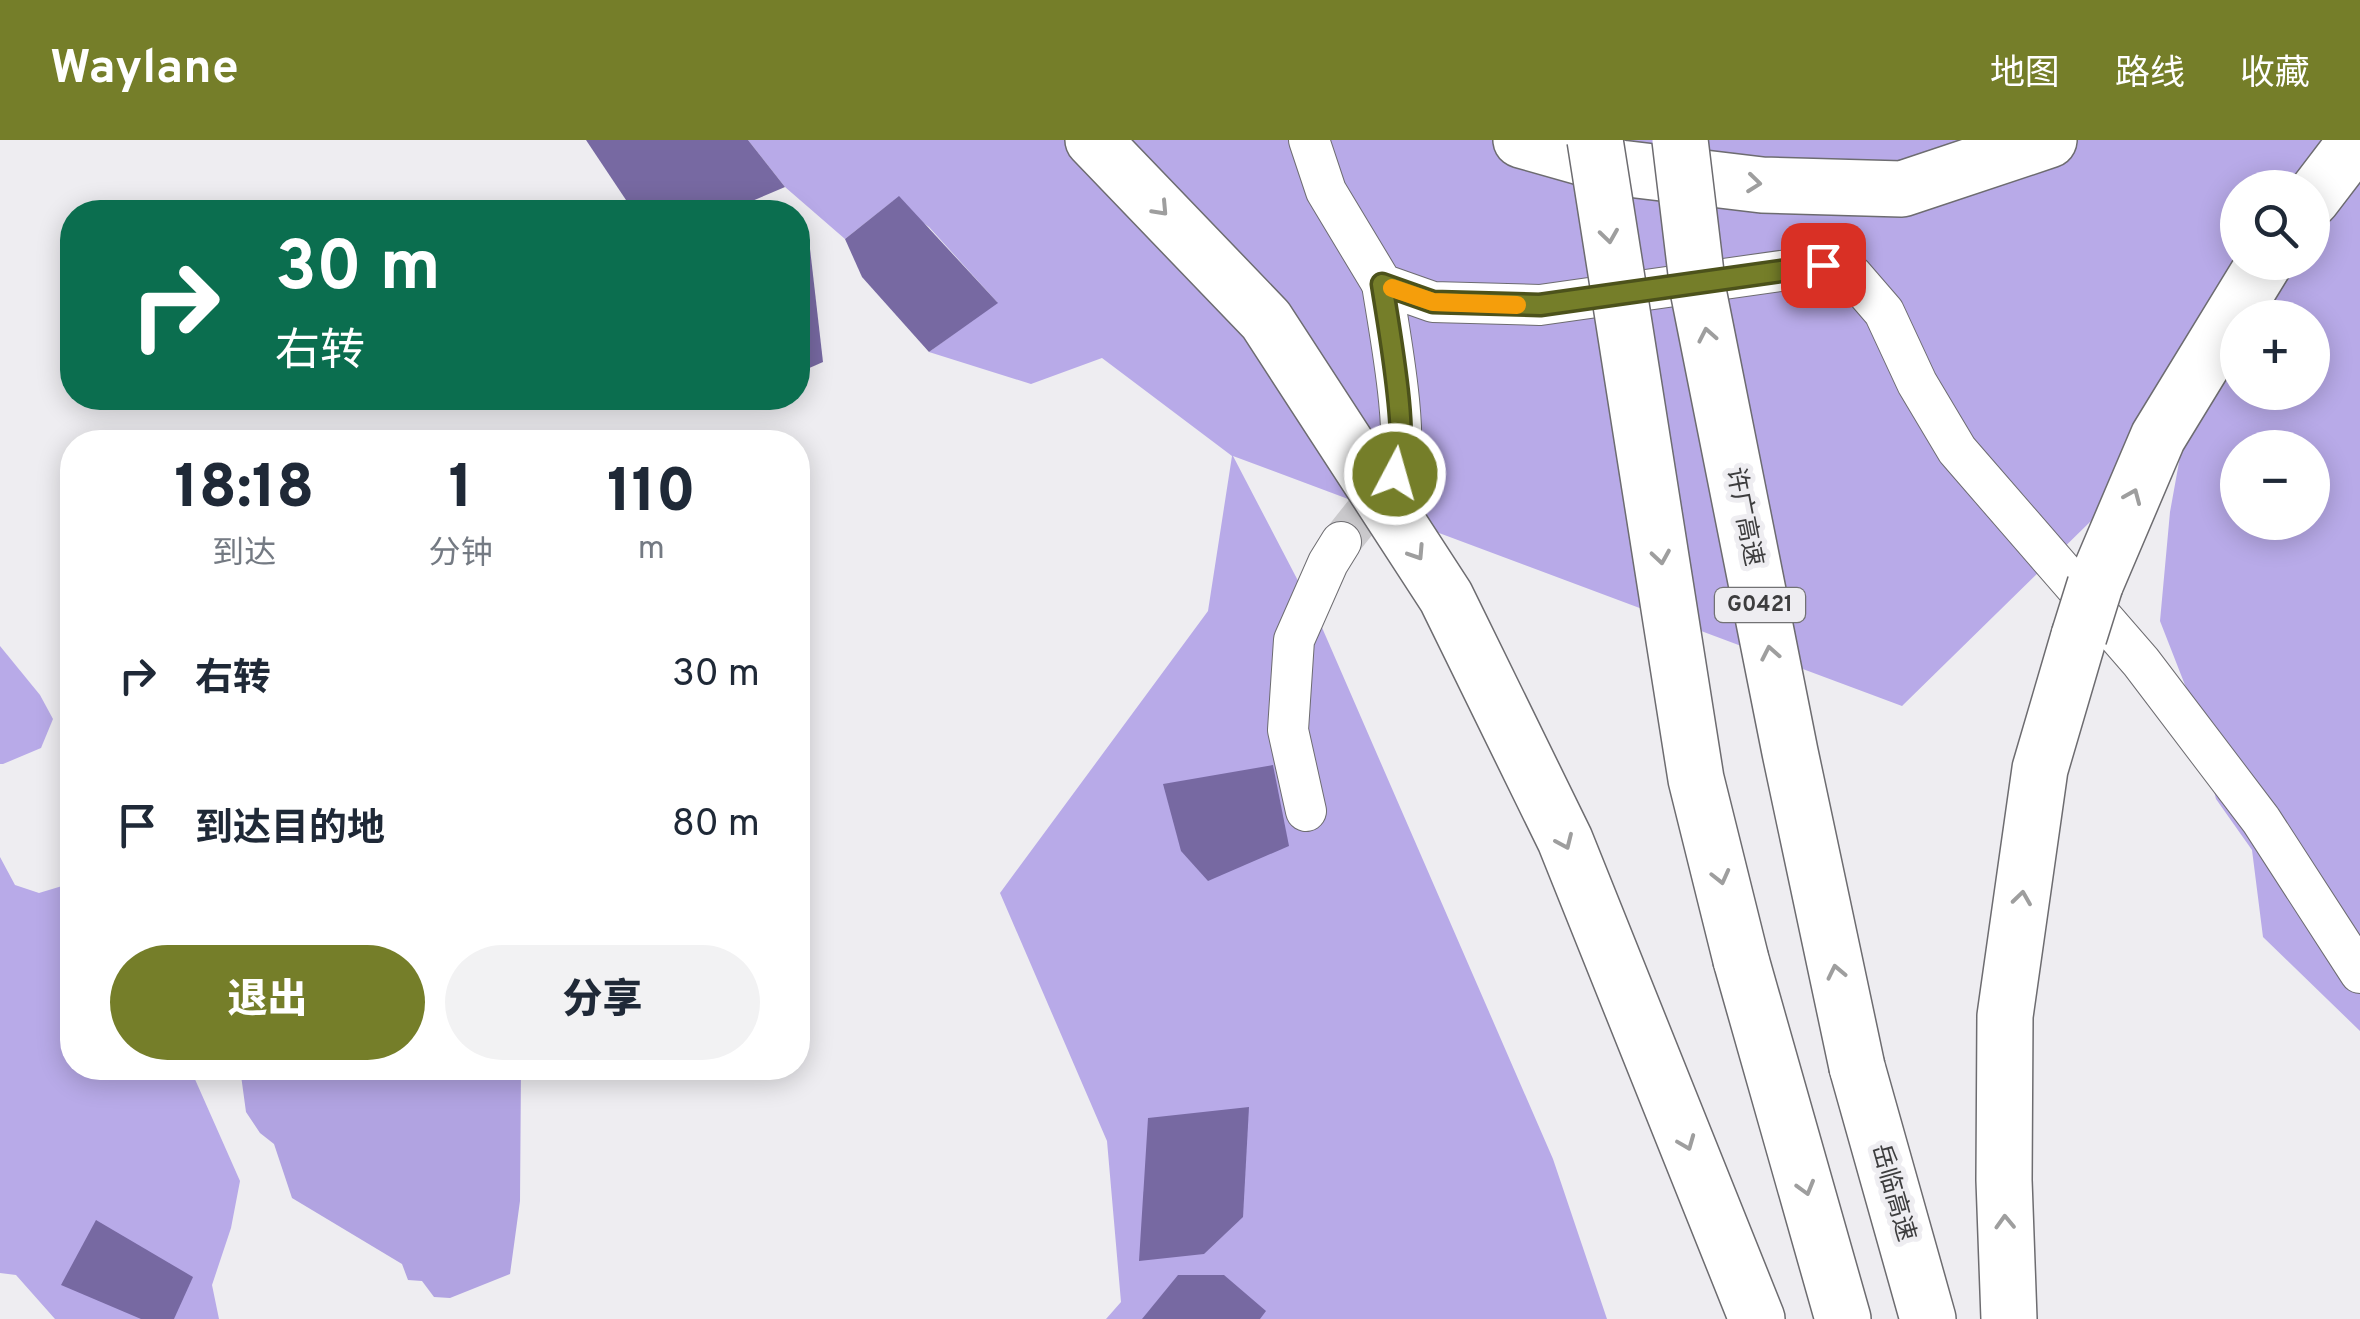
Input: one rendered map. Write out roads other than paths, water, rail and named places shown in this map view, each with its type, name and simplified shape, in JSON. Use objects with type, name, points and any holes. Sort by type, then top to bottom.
[{"type":"highway","points":[[1092,140],[1266,320],[1446,597],[1565,840],[1757,1319]]},
{"type":"highway","points":[[1522,140],[1620,168],[1762,185],[1902,189],[2049,140]]},
{"type":"highway","points":[[1595,140],[1696,779],[1741,960],[1843,1319]]},
{"type":"highway","name":"许广高速","points":[[1680,140],[1698,290],[1856,1067]]},
{"type":"highway","points":[[2330,175],[2356,140]]},
{"type":"highway","points":[[2009,1319],[2004,1180],[2005,1016],[2040,769],[2086,610],[2158,438],[2254,280]]},
{"type":"highway","name":"岳临高速","points":[[1856,1067],[1928,1319]]},
{"type":"lane","points":[[1309,140],[1326,192],[1382,284],[1400,427],[1400,466],[1395,474]]},
{"type":"lane","points":[[1382,284],[1433,302],[1540,305],[1823,265],[1852,275],[1884,312],[1917,384],[1957,450],[2141,662],[2262,820],[2360,974]]},
{"type":"lane","points":[[1306,811],[1288,730],[1294,640],[1328,562],[1341,542]]},
{"type":"tunnel","points":[[1341,542],[1395,474]]}]
